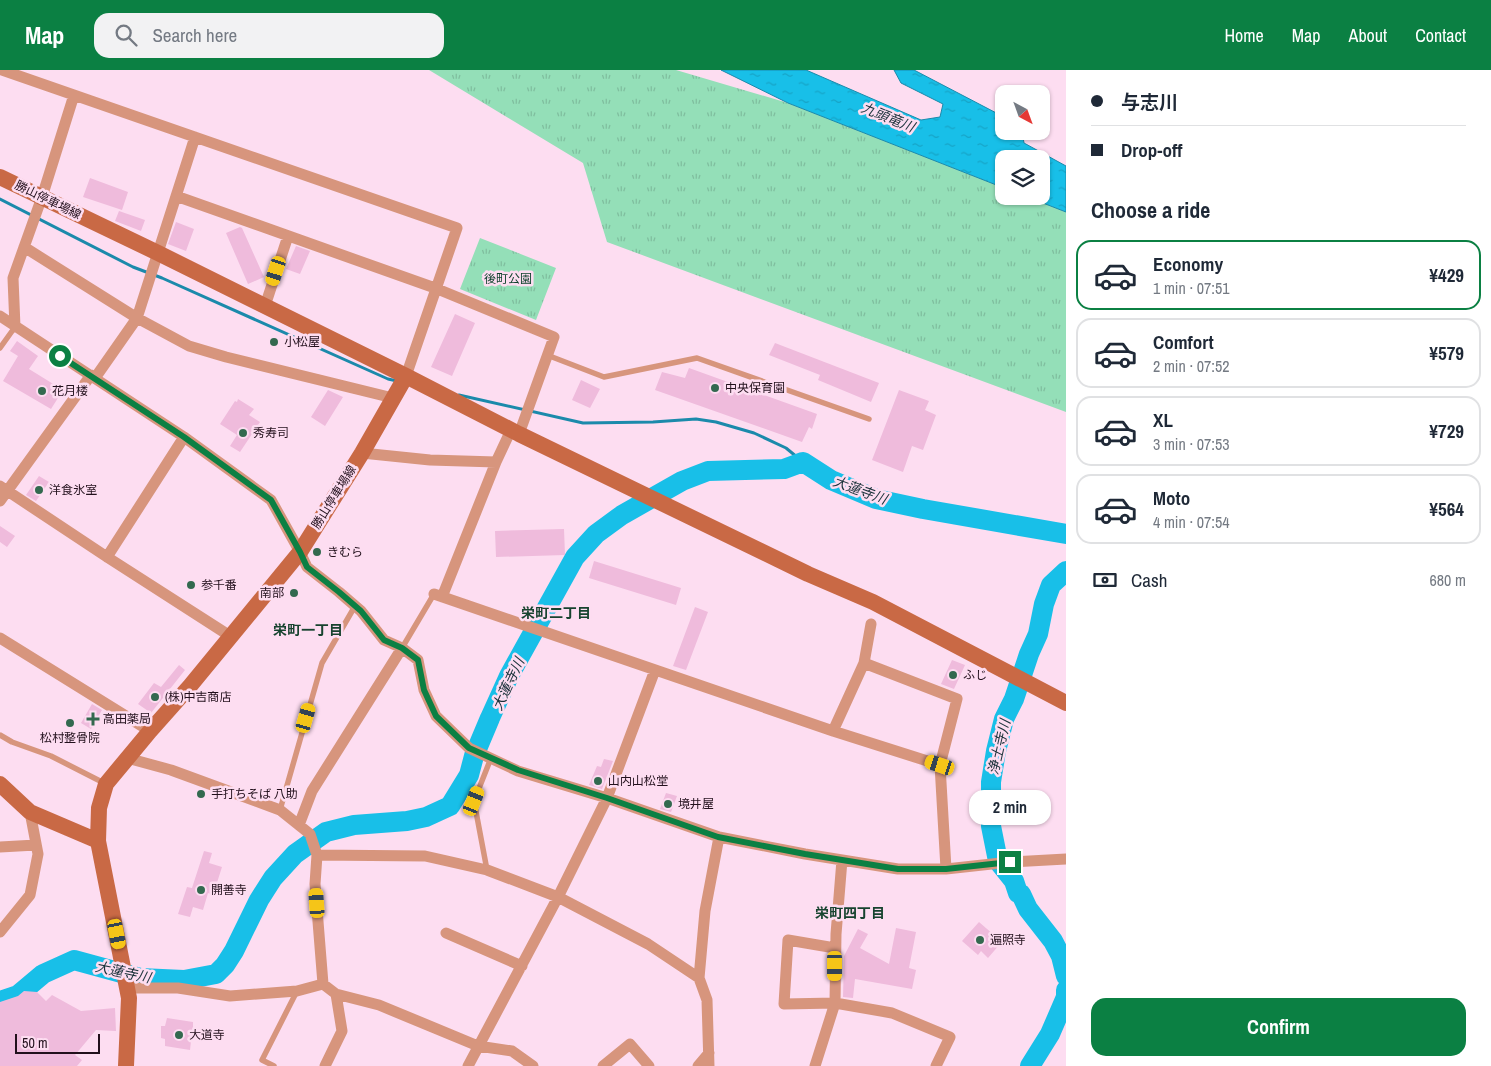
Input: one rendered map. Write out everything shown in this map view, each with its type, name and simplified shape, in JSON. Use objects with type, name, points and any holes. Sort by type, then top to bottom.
[{"type":"main road","name":"勝山停車場線","points":[[0,177],[406,376],[362,454],[300,552],[190,686],[106,784],[99,808],[98,841],[128,988],[126,1066]]},
{"type":"main road","points":[[406,376],[515,432],[808,574],[873,602],[1066,703]]},
{"type":"main road","points":[[0,784],[30,812],[98,841]]},
{"type":"street","points":[[2,70],[457,228],[406,376]]},
{"type":"street","points":[[15,327],[13,278],[42,197],[74,95]]},
{"type":"street","points":[[0,501],[4,488],[93,377],[137,318],[195,137]]},
{"type":"street","points":[[176,196],[435,288],[554,337],[515,432],[496,462],[438,596],[833,731],[940,765]]},
{"type":"street","points":[[265,306],[288,236]]},
{"type":"street","points":[[24,247],[137,318],[190,346],[226,357],[393,398]]},
{"type":"street","points":[[0,316],[184,437],[271,500],[307,567],[361,611],[384,640],[402,648],[418,660],[424,690],[436,716],[469,748],[518,770],[607,798],[718,837],[898,869],[950,868],[1066,859]]},
{"type":"street","points":[[107,557],[184,437]]},
{"type":"street","points":[[362,454],[430,460],[496,462]]},
{"type":"street","points":[[4,488],[230,636]]},
{"type":"street","points":[[833,731],[864,663],[871,624]]},
{"type":"street","points":[[0,638],[150,731]]},
{"type":"street","points":[[300,825],[312,791],[402,648]]},
{"type":"street","points":[[864,663],[957,699],[940,765],[950,868]]},
{"type":"street","points":[[468,1066],[558,898],[607,798],[655,670]]},
{"type":"street","points":[[127,758],[171,770],[280,810],[310,834],[317,855],[315,884],[323,984],[336,994],[379,1005],[478,1046],[512,1051],[533,1066]]},
{"type":"street","points":[[0,932],[30,895],[38,854],[30,812]]},
{"type":"street","points":[[709,1066],[707,1000],[699,978],[705,911],[718,837]]},
{"type":"street","points":[[0,847],[36,845]]},
{"type":"street","points":[[317,855],[425,856],[487,870],[558,898],[648,944],[699,978]]},
{"type":"street","points":[[815,1066],[835,1003],[835,948],[842,860]]},
{"type":"street","points":[[446,933],[522,966]]},
{"type":"street","points":[[835,948],[788,940],[784,1004],[835,1003],[892,1013],[950,1037],[936,1066]]},
{"type":"street","points":[[128,988],[178,988],[230,996],[298,991],[323,984]]},
{"type":"street","points":[[325,1066],[342,1031],[336,994]]},
{"type":"street","points":[[603,1066],[630,1044],[649,1066]]},
{"type":"street","points":[[698,1066],[708,1053]]},
{"type":"lane","points":[[0,348],[15,327]]},
{"type":"lane","points":[[547,356],[604,377],[697,358],[869,419]]},
{"type":"lane","points":[[402,648],[438,596]]},
{"type":"lane","points":[[280,810],[322,663],[355,606]]},
{"type":"lane","points":[[0,736],[51,756],[106,784]]},
{"type":"lane","points":[[487,870],[474,801],[491,758]]},
{"type":"lane","points":[[274,1066],[262,1060],[298,991]]},
{"type":"green space","points":[[429,70],[676,70],[788,103],[995,184],[995,205],[1048,205],[1066,212],[1066,412],[607,242],[583,163]]},
{"type":"green space","name":"後町公園","points":[[480,238],[556,268],[536,320],[460,289]]},
{"type":"water","name":"九頭竜川","points":[[721,70],[806,70],[921,120],[940,117],[943,104],[901,83],[894,70],[914,70],[995,112],[995,140],[1024,140],[1024,143],[1037,150],[995,150],[995,184],[788,103]]},
{"type":"water","points":[[1050,157],[1066,166],[1066,212],[1048,205],[1050,205]]},
{"type":"building","points":[[90,178],[128,192],[122,210],[83,197]]},
{"type":"building","points":[[119,211],[145,220],[141,231],[115,221]]},
{"type":"building","points":[[176,222],[194,229],[186,251],[168,244]]},
{"type":"building","points":[[240,227],[264,277],[248,284],[226,233]]},
{"type":"building","points":[[296,246],[310,251],[300,274],[286,269]]},
{"type":"building","points":[[455,314],[475,323],[452,376],[431,367]]},
{"type":"building","points":[[17,341],[38,356],[29,369],[63,390],[51,409],[3,381],[18,356],[10,351]]},
{"type":"building","points":[[775,343],[879,383],[871,402],[818,380],[820,375],[769,355]]},
{"type":"building","points":[[689,368],[817,414],[812,429],[809,427],[802,442],[655,390],[662,372],[685,378]]},
{"type":"building","points":[[581,380],[600,389],[590,408],[572,400]]},
{"type":"building","points":[[328,390],[343,397],[325,426],[311,417]]},
{"type":"building","points":[[899,390],[929,401],[925,410],[936,415],[923,450],[912,446],[903,472],[872,460]]},
{"type":"building","points":[[238,399],[254,409],[249,415],[260,422],[240,452],[230,446],[237,435],[220,424]]},
{"type":"building","points":[[39,476],[49,482],[36,501],[26,495]]},
{"type":"building","points":[[0,526],[15,536],[7,547],[0,542]]},
{"type":"building","points":[[564,529],[565,555],[496,557],[495,531]]},
{"type":"building","points":[[594,561],[681,588],[676,605],[589,578]]},
{"type":"building","points":[[695,607],[708,612],[686,670],[673,666]]},
{"type":"building","points":[[952,660],[965,665],[954,689],[941,684]]},
{"type":"building","points":[[179,665],[185,670],[151,713],[138,704],[154,683],[161,687]]},
{"type":"building","points":[[92,704],[102,710],[91,729],[81,723]]},
{"type":"building","points":[[604,759],[613,761],[602,789],[589,785],[597,766],[601,767]]},
{"type":"building","points":[[666,793],[677,796],[671,812],[660,809]]},
{"type":"building","points":[[204,851],[212,853],[209,863],[222,867],[213,895],[208,893],[203,910],[193,907],[190,917],[178,914],[187,887],[192,888]]},
{"type":"building","points":[[979,922],[994,935],[992,937],[1000,944],[988,958],[981,951],[978,955],[962,941]]},
{"type":"building","points":[[896,928],[916,932],[909,968],[916,970],[912,989],[855,979],[853,998],[843,997],[844,956],[858,929],[868,934],[860,948],[889,964]]},
{"type":"building","points":[[24,991],[37,992],[46,1001],[52,995],[81,1011],[115,1008],[116,1031],[96,1030],[75,1055],[82,1060],[77,1066],[0,1066],[0,1002],[18,996]]},
{"type":"building","points":[[167,1018],[193,1022],[193,1028],[195,1029],[190,1050],[165,1046],[165,1039],[161,1038],[161,1026],[165,1026]]},
{"type":"waterway","points":[[0,199],[133,267],[162,278],[388,379],[397,381]]},
{"type":"waterway","points":[[459,395],[583,423],[696,419],[716,422],[754,433],[786,448],[803,462]]},
{"type":"waterway","name":"大蓮寺川","points":[[0,1001],[18,995],[43,974],[74,960],[140,978],[184,980],[216,974],[225,965],[234,951],[259,900],[273,878],[295,854],[326,832],[354,825],[407,821],[426,817],[450,806],[469,775],[474,756],[509,676],[575,557],[596,534],[622,515],[682,481],[708,471],[784,469],[803,462],[831,480],[876,499],[1066,534]]},
{"type":"waterway","name":"浄土寺川","points":[[1066,571],[1051,585],[1044,604],[1038,634],[1029,654],[1014,699],[1004,719],[991,782],[991,826],[998,861],[1014,881],[1018,893],[1021,894],[1028,909],[1053,941],[1061,956],[1066,976]]},
{"type":"waterway","name":"浄土寺川","points":[[1030,1066],[1050,1034],[1066,997],[1066,990]]},
{"type":"place","name":"小松屋","points":[[274,342]]},
{"type":"place","name":"中央保育園","points":[[715,388]]},
{"type":"place","name":"花月楼","points":[[42,391]]},
{"type":"place","name":"秀寿司","points":[[243,433]]},
{"type":"place","name":"洋食氷室","points":[[39,490]]},
{"type":"place","name":"きむら","points":[[317,552]]},
{"type":"place","name":"参千番","points":[[191,585]]},
{"type":"place","name":"南部","points":[[294,593]]},
{"type":"place","name":"ふじ","points":[[953,675]]},
{"type":"place","name":"(株)中吉商店","points":[[155,697]]},
{"type":"place","name":"高田薬局","points":[[93,719]]},
{"type":"place","name":"松村整骨院","points":[[70,723]]},
{"type":"place","name":"山内山松堂","points":[[598,781]]},
{"type":"place","name":"手打ちそば 八助","points":[[201,794]]},
{"type":"place","name":"境井屋","points":[[668,804]]},
{"type":"place","name":"開善寺","points":[[201,890]]},
{"type":"place","name":"遍照寺","points":[[980,940]]},
{"type":"place","name":"大道寺","points":[[179,1035]]},
{"type":"district","name":"栄町二丁目","points":[[556,613]]},
{"type":"district","name":"栄町一丁目","points":[[308,630]]},
{"type":"district","name":"栄町四丁目","points":[[850,913]]},
{"type":"route","points":[[60,356],[184,437],[271,500],[307,567],[361,611],[384,640],[402,648],[418,660],[424,690],[436,716],[469,748],[518,770],[607,798],[718,837],[805,854],[898,869],[946,869],[1010,862]]}]
